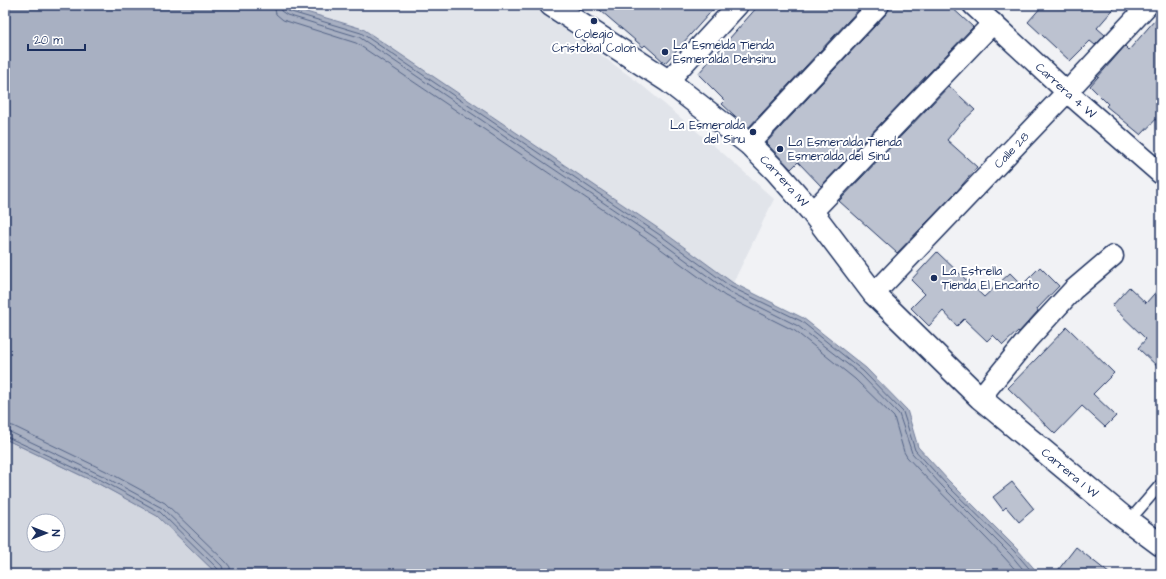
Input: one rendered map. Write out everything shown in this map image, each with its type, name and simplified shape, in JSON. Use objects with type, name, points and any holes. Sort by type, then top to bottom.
[{"type":"street","name":"Carrera 1W","points":[[551,5],[668,80],[749,144],[776,171],[812,212],[874,294],[980,398]]},
{"type":"street","points":[[668,80],[738,5]]},
{"type":"street","points":[[749,144],[879,5]]},
{"type":"street","name":"Carrera 4 W","points":[[973,5],[1067,92],[1160,171]]},
{"type":"street","name":"Calle 28","points":[[874,294],[1148,5]]},
{"type":"street","points":[[812,212],[993,23]]},
{"type":"street","points":[[980,398],[1027,340],[1073,290],[1113,256]]},
{"type":"street","name":"Carrera 1 W","points":[[980,398],[1129,521],[1161,545]]},
{"type":"lane","points":[[1129,521],[1161,484]]},
{"type":"shaded area","points":[[283,5],[532,5],[638,82],[725,155],[774,199],[733,283],[662,231],[363,29]]},
{"type":"shaded area","points":[[5,439],[99,484],[158,516],[217,574],[5,574]]},
{"type":"water","points":[[5,5],[283,5],[363,29],[662,231],[733,283],[803,318],[866,368],[907,410],[918,447],[948,480],[1017,549],[1039,574],[217,574],[157,516],[99,484],[5,439]]},
{"type":"building","points":[[594,5],[717,5],[665,63],[645,45],[643,47]]},
{"type":"building","points":[[759,5],[863,5],[748,128],[722,104],[725,101],[698,74]]},
{"type":"building","points":[[890,5],[949,5],[973,27],[821,186],[798,162],[791,169],[766,143],[887,13]]},
{"type":"building","points":[[1043,5],[1117,5],[1097,28],[1105,35],[1095,45],[1090,41],[1070,61],[1028,22]]},
{"type":"building","points":[[1161,13],[1161,114],[1141,135],[1106,106],[1108,104],[1090,86],[1125,46],[1129,50]]},
{"type":"building","points":[[949,86],[975,110],[960,124],[947,140],[977,167],[958,190],[897,253],[839,201]]},
{"type":"building","points":[[937,252],[984,297],[1010,273],[1022,285],[1040,267],[1059,286],[1037,309],[1038,311],[1019,332],[1018,331],[1003,345],[993,335],[987,341],[964,319],[957,326],[943,311],[929,326],[911,308],[925,294],[911,280]]},
{"type":"building","points":[[1161,286],[1161,370],[1138,348],[1146,339],[1112,306],[1129,287],[1146,303]]},
{"type":"building","points":[[1067,327],[1114,373],[1093,394],[1116,416],[1105,427],[1082,406],[1055,434],[1008,388]]},
{"type":"building","points":[[1012,482],[1034,509],[1019,522],[1006,507],[1003,510],[993,497]]},
{"type":"building","points":[[1076,547],[1110,574],[1055,574]]},
{"type":"place","name":"Colegio Cristobal Colon","points":[[594,21]]},
{"type":"place","name":"La Esmelda Tienda Esmeralda Delnsinu","points":[[665,52]]},
{"type":"place","name":"La Esmeralda del Sinu","points":[[753,132]]},
{"type":"place","name":"La Esmeralda Tienda Esmeralda del Sinu","points":[[780,149]]},
{"type":"place","name":"La Estrella Tienda El Encanto","points":[[934,278]]}]
